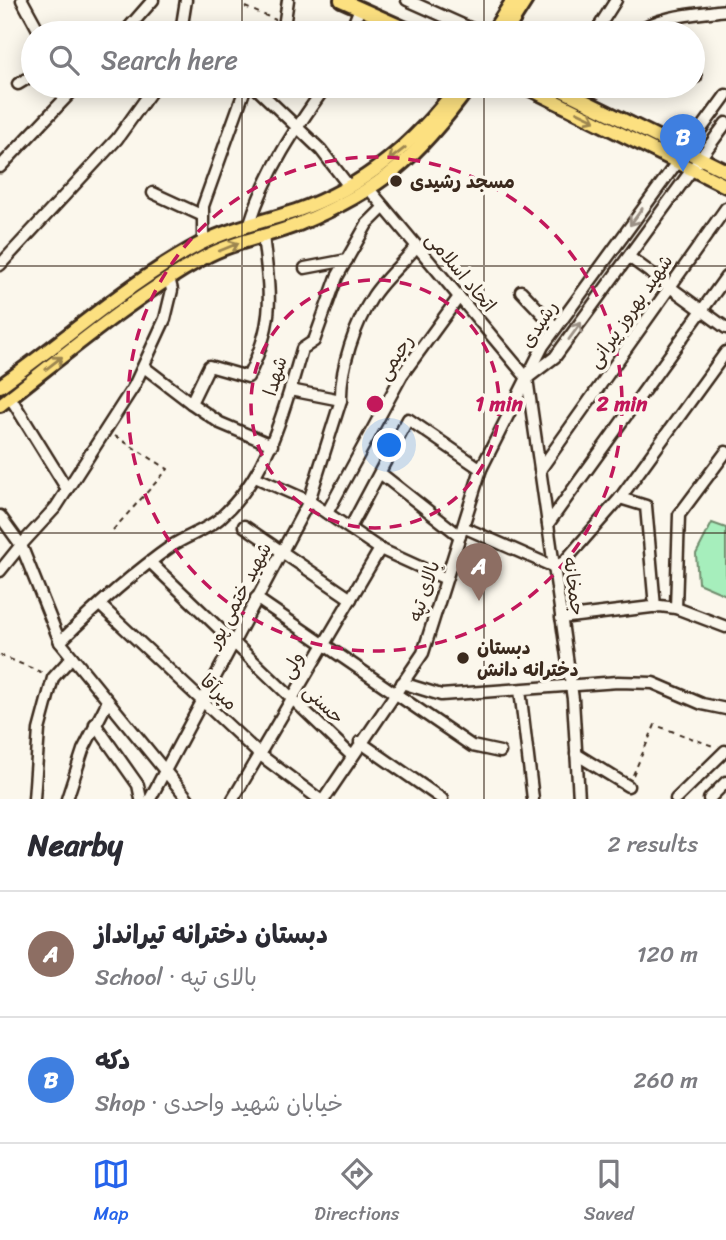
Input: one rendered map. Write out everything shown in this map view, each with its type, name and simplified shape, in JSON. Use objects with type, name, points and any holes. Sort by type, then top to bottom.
[{"type":"main road","points":[[341,0],[389,21]]},
{"type":"main road","points":[[500,21],[513,0]]},
{"type":"main road","points":[[513,21],[526,0]]},
{"type":"main road","points":[[0,386],[135,283],[162,266],[203,243],[250,223],[297,211],[348,186],[406,147],[424,130],[449,98]]},
{"type":"main road","points":[[5,401],[169,278],[207,256],[298,224],[369,189],[394,173],[420,150],[461,98]]},
{"type":"main road","points":[[551,98],[681,156]]},
{"type":"main road","points":[[578,98],[697,165],[726,186]]},
{"type":"main road","points":[[697,165],[726,170]]},
{"type":"main road","points":[[162,266],[169,278]]},
{"type":"street","points":[[22,0],[33,21]]},
{"type":"street","points":[[135,21],[153,0]]},
{"type":"street","points":[[181,21],[186,0]]},
{"type":"street","points":[[285,21],[288,0]]},
{"type":"street","points":[[407,0],[454,21]]},
{"type":"street","points":[[602,21],[615,0]]},
{"type":"street","points":[[355,21],[360,8]]},
{"type":"street","points":[[664,21],[684,15],[726,10]]},
{"type":"street","name":"رشیدی","points":[[527,378],[556,328],[726,94]]},
{"type":"street","points":[[0,167],[66,98]]},
{"type":"street","points":[[0,265],[117,139],[146,98]]},
{"type":"street","points":[[203,243],[201,215],[242,98]]},
{"type":"street","points":[[270,98],[295,127],[321,150],[348,186]]},
{"type":"street","points":[[250,223],[260,193],[295,127],[317,98]]},
{"type":"street","name":"رشیدی","points":[[527,378],[555,357],[726,123]]},
{"type":"street","points":[[701,129],[706,138],[716,137]]},
{"type":"street","points":[[668,173],[677,172],[683,183]]},
{"type":"street","name":"اتحاد اسلامی","points":[[369,189],[527,378]]},
{"type":"street","points":[[153,193],[201,215]]},
{"type":"street","name":"شهدا","points":[[151,563],[173,545],[218,520],[255,477],[272,445],[302,349],[314,341],[337,277],[367,224],[384,207]]},
{"type":"street","name":"شهید بهروز پیرانی","points":[[540,470],[668,286],[726,208]]},
{"type":"street","points":[[191,403],[209,366],[248,377],[264,344],[271,305],[262,235]]},
{"type":"street","name":"شهید ختمی پور","points":[[150,799],[309,501],[341,400],[341,382],[354,339],[373,296],[417,247]]},
{"type":"street","points":[[629,257],[726,328]]},
{"type":"street","points":[[305,268],[347,260]]},
{"type":"street","points":[[548,524],[726,277]]},
{"type":"street","points":[[0,571],[67,489],[144,367],[156,333],[166,319],[172,290],[169,278]]},
{"type":"street","points":[[521,291],[556,328]]},
{"type":"street","name":"رحیمی","points":[[327,513],[396,386],[459,297]]},
{"type":"street","points":[[380,473],[461,531],[554,567],[564,562],[620,498],[726,352]]},
{"type":"street","points":[[144,367],[220,424],[272,445]]},
{"type":"street","name":"بالای تپه","points":[[325,798],[351,755],[423,653],[481,469],[527,378]]},
{"type":"street","name":"جمخانه","points":[[527,378],[571,685],[579,799]]},
{"type":"street","points":[[290,390],[341,400]]},
{"type":"street","points":[[5,401],[67,489]]},
{"type":"street","points":[[350,528],[408,419],[481,469]]},
{"type":"street","points":[[676,608],[678,515],[726,452]]},
{"type":"street","points":[[255,477],[309,501],[380,549],[446,579]]},
{"type":"street","points":[[620,498],[646,506],[655,607]]},
{"type":"street","points":[[0,516],[22,545],[60,642],[188,799]]},
{"type":"street","points":[[244,526],[351,599]]},
{"type":"street","name":"ولی","points":[[233,799],[380,549]]},
{"type":"street","points":[[60,642],[151,563]]},
{"type":"street","name":"حسنی","points":[[151,563],[351,755]]},
{"type":"street","points":[[256,598],[472,746],[500,752]]},
{"type":"street","name":"میرآقا","points":[[100,605],[259,754],[325,798]]},
{"type":"street","points":[[561,618],[655,607],[676,608],[726,626]]},
{"type":"street","points":[[34,799],[39,730],[53,678],[72,657]]},
{"type":"street","points":[[402,683],[441,695],[571,685],[653,683],[702,704],[726,709]]},
{"type":"street","points":[[520,690],[533,799]]},
{"type":"street","points":[[67,799],[83,750],[108,702]]},
{"type":"street","points":[[96,724],[138,785],[141,799]]},
{"type":"street","points":[[360,743],[442,799]]},
{"type":"street","points":[[676,799],[725,751]]},
{"type":"street","points":[[576,754],[628,786]]},
{"type":"street","points":[[709,799],[726,782]]},
{"type":"street","points":[[131,799],[138,785]]},
{"type":"path","points":[[245,6],[272,21]]},
{"type":"path","points":[[105,430],[168,469],[113,530]]},
{"type":"path","points":[[0,654],[53,678]]},
{"type":"path","points":[[628,786],[655,725],[725,751]]},
{"type":"green space","points":[[712,523],[726,528],[726,595],[698,583],[696,554]]},
{"type":"place","name":"دکه","points":[[683,172]]},
{"type":"place","name":"مسجد رشیدی","points":[[396,181]]},
{"type":"place","name":"دبستان دخترانه تیرانداز","points":[[479,601]]},
{"type":"place","name":"دبستان دخترانه دانش","points":[[463,658]]}]
